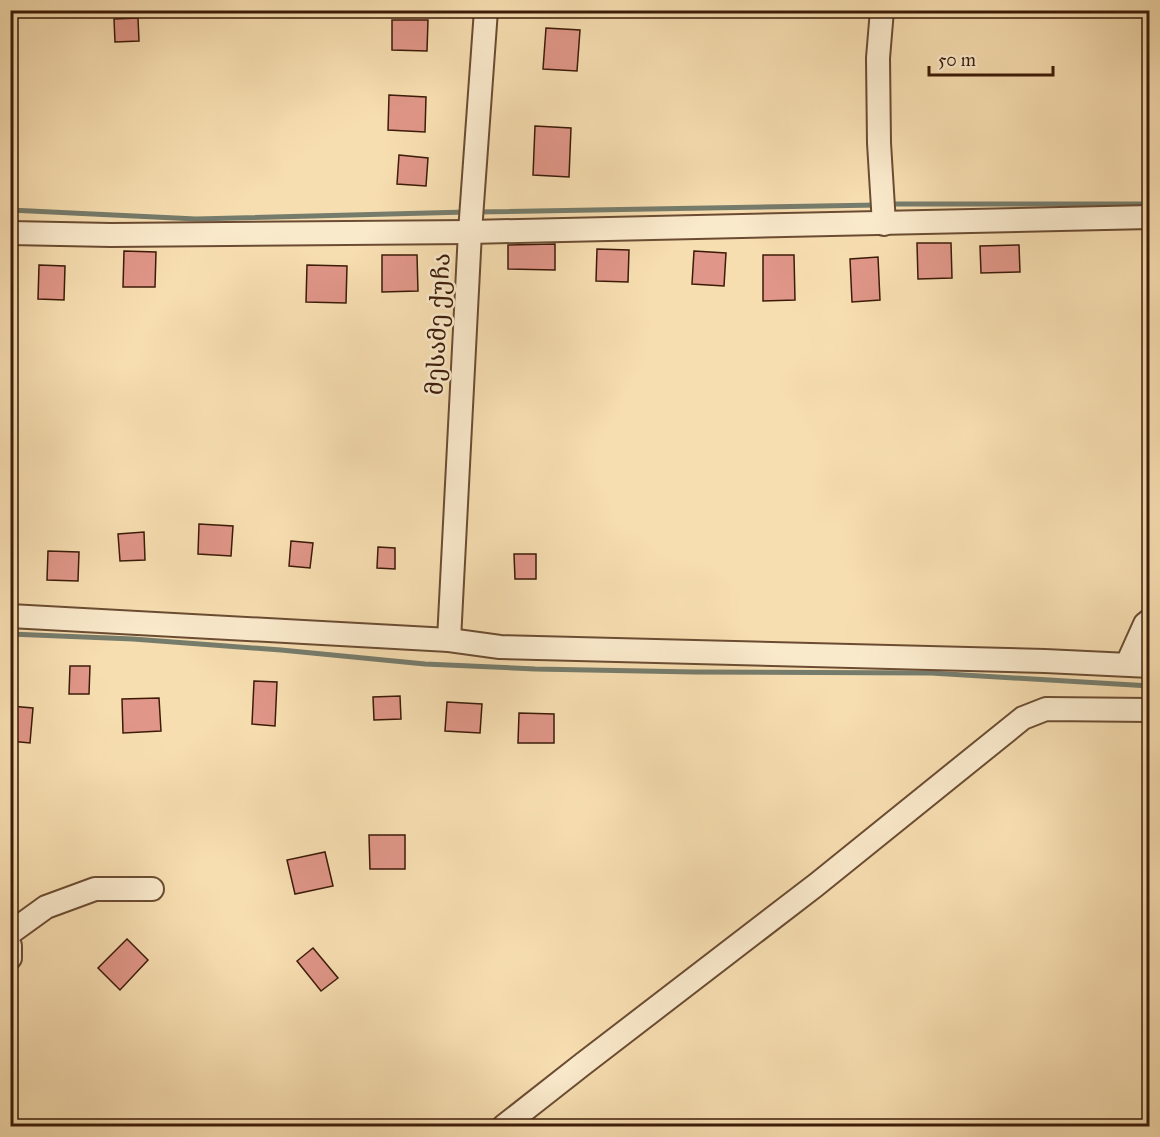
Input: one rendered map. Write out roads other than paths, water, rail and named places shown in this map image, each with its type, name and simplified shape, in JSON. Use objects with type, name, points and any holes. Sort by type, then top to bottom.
[{"type":"street","name":"მესამე ქუჩა","points":[[449,640],[470,232],[486,10]]},
{"type":"street","points":[[882,10],[878,58],[879,143],[884,224]]},
{"type":"street","points":[[10,233],[111,235],[470,232],[1149,217]]},
{"type":"street","points":[[10,616],[449,640],[500,647],[1149,666]]},
{"type":"street","points":[[1127,664],[1149,620]]},
{"type":"street","points":[[504,1126],[816,885],[1023,718],[1046,709],[1149,710]]},
{"type":"street","points":[[10,933],[46,907],[95,889],[152,889]]},
{"type":"street","points":[[10,946],[10,958]]},
{"type":"waterway","points":[[887,204],[1150,204]]},
{"type":"waterway","points":[[476,212],[878,205]]},
{"type":"waterway","points":[[10,210],[196,219],[467,212]]},
{"type":"waterway","points":[[10,634],[133,639],[425,664],[695,672],[931,673],[1150,686]]}]
